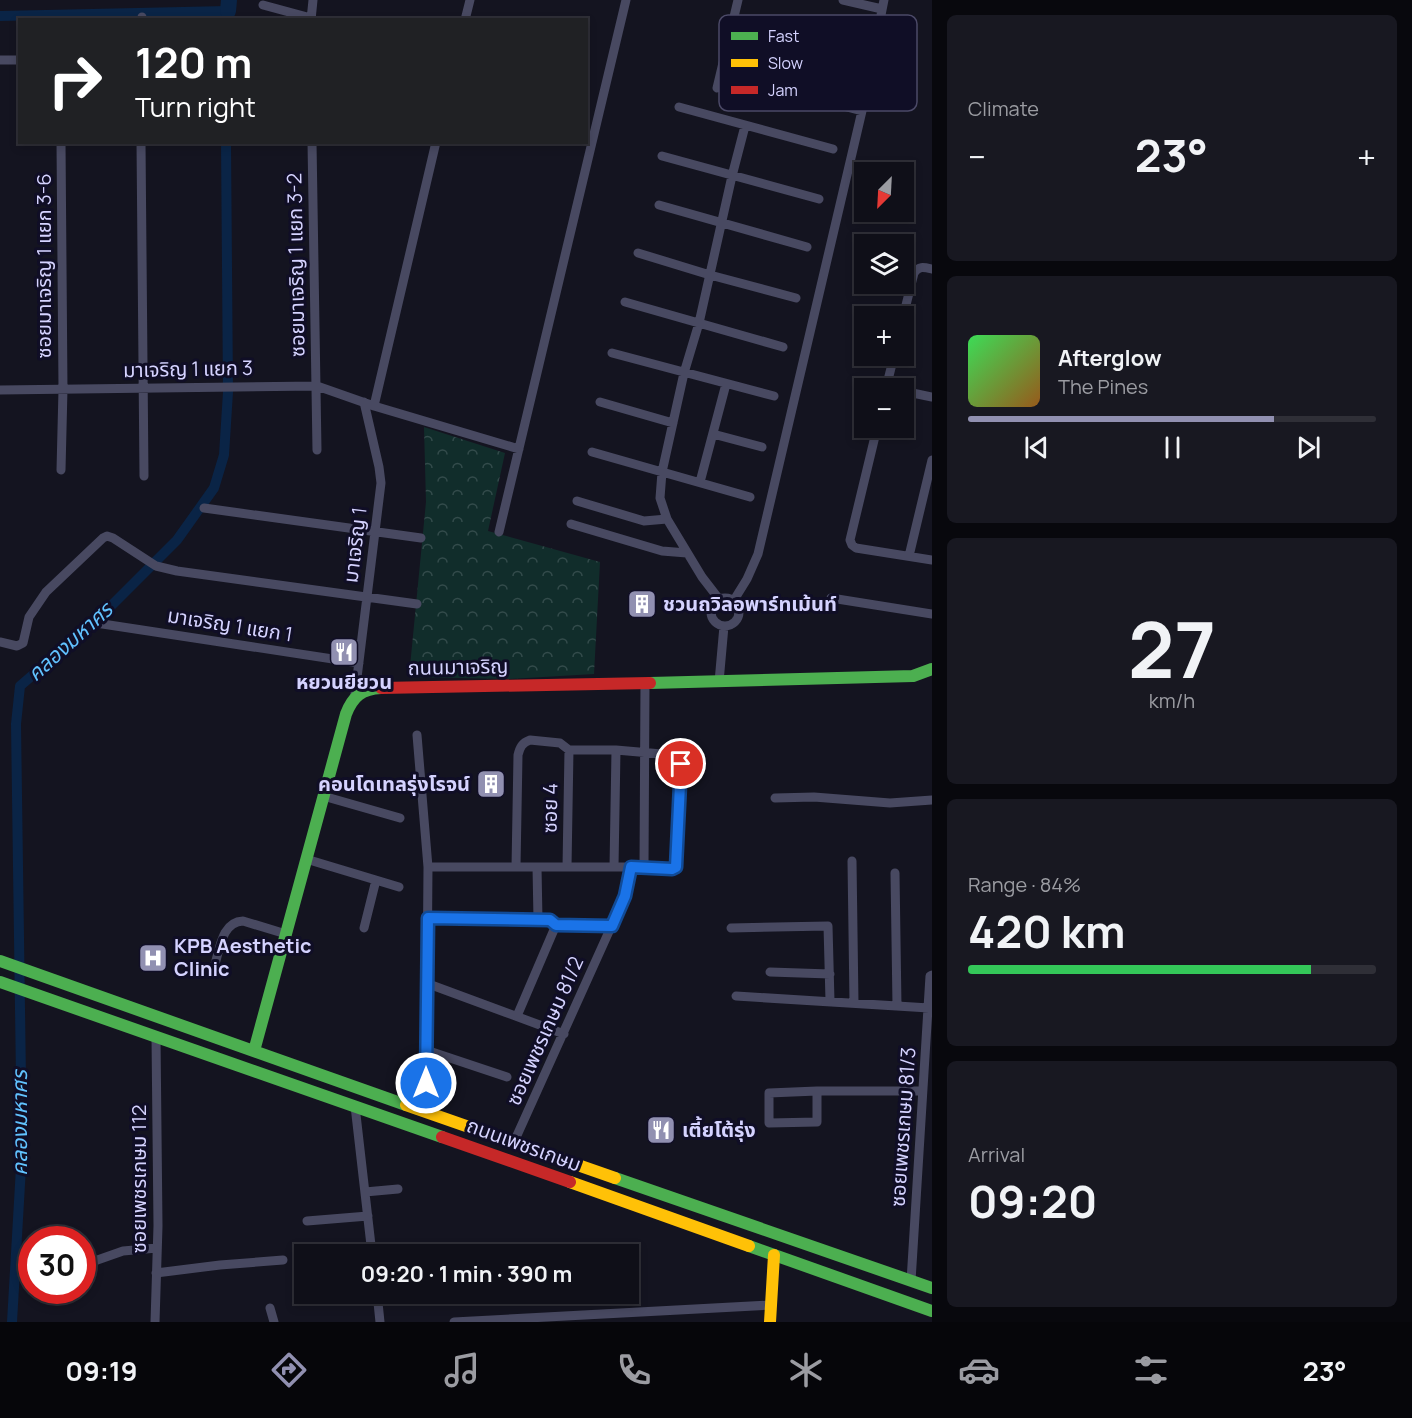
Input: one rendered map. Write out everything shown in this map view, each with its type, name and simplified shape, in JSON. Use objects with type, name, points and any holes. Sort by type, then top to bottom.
[{"type":"main road","name":"ถนนมาเจริญ","points":[[355,694],[365,689],[377,688],[913,676],[932,669]]},
{"type":"main road","points":[[248,1068],[344,720],[355,694]]},
{"type":"main road","name":"ถนนเพชรเกษม","points":[[0,961],[932,1288]]},
{"type":"main road","name":"ถนนเพชรเกษม","points":[[5,984],[932,1311]]},
{"type":"main road","points":[[770,1322],[774,1255]]},
{"type":"street","points":[[311,18],[313,0]]},
{"type":"street","points":[[466,18],[470,0]]},
{"type":"street","points":[[499,532],[626,0]]},
{"type":"street","points":[[734,15],[738,0]]},
{"type":"street","points":[[843,0],[883,5]]},
{"type":"street","points":[[263,5],[308,18]]},
{"type":"street","points":[[0,60],[18,60]]},
{"type":"street","points":[[717,88],[719,80]]},
{"type":"street","points":[[679,107],[833,149]]},
{"type":"street","points":[[734,600],[747,579],[758,554],[862,111]]},
{"type":"street","points":[[719,598],[687,553],[667,519],[660,498],[662,472],[684,372],[699,322],[732,176],[746,126]]},
{"type":"street","name":"ซอยมาเจริญ 1 แยก 3-6","points":[[61,144],[63,389],[61,470]]},
{"type":"street","points":[[141,144],[144,476]]},
{"type":"street","name":"ซอยมาเจริญ 1 แยก 3-2","points":[[312,144],[317,450]]},
{"type":"street","points":[[374,406],[436,144]]},
{"type":"street","points":[[662,156],[819,199]]},
{"type":"street","points":[[659,205],[807,247]]},
{"type":"street","points":[[638,253],[796,298]]},
{"type":"street","points":[[906,306],[914,273],[922,267],[932,269]]},
{"type":"street","points":[[626,302],[783,347]]},
{"type":"street","points":[[612,353],[774,396]]},
{"type":"street","points":[[700,482],[726,384]]},
{"type":"street","name":"มาเจริญ 1 แยก 3","points":[[0,390],[317,386],[374,406],[519,449]]},
{"type":"street","points":[[914,393],[932,397]]},
{"type":"street","name":"มาเจริญ 1","points":[[355,694],[381,483],[364,402]]},
{"type":"street","points":[[600,402],[673,423]]},
{"type":"street","points":[[713,434],[762,447]]},
{"type":"street","points":[[875,438],[850,540],[852,545],[856,548],[932,560]]},
{"type":"street","points":[[592,452],[750,497]]},
{"type":"street","points":[[909,556],[932,460]]},
{"type":"street","points":[[577,501],[644,521],[667,519]]},
{"type":"street","points":[[204,508],[421,538]]},
{"type":"street","points":[[571,524],[662,551],[687,553]]},
{"type":"street","points":[[0,642],[17,646],[23,643],[29,617],[46,592],[103,538],[107,537],[113,538],[155,565],[177,571],[417,604]]},
{"type":"street","points":[[719,598],[734,600],[739,608],[739,617],[733,624],[724,626],[715,622],[711,614],[712,605],[719,598]]},
{"type":"street","points":[[831,598],[932,614]]},
{"type":"street","name":"มาเจริญ 1 แยก 1","points":[[96,623],[359,663]]},
{"type":"street","points":[[719,682],[724,626]]},
{"type":"street","points":[[644,867],[645,683]]},
{"type":"street","points":[[417,735],[428,867],[426,1112]]},
{"type":"street","points":[[428,867],[672,869],[676,867],[681,764],[674,755],[616,750],[569,750],[560,743],[530,740],[522,744],[518,755],[516,867]]},
{"type":"street","name":"ซอย 4","points":[[567,867],[569,750]]},
{"type":"street","points":[[614,867],[616,750]]},
{"type":"street","points":[[323,796],[400,818]]},
{"type":"street","points":[[775,798],[814,797],[890,803],[932,800]]},
{"type":"street","points":[[306,859],[399,886]]},
{"type":"street","points":[[852,861],[854,1003]]},
{"type":"street","points":[[537,867],[538,920]]},
{"type":"street","name":"ซอยเพชรเกษม 81/2","points":[[514,1142],[625,896],[631,867]]},
{"type":"street","points":[[896,873],[897,1006]]},
{"type":"street","points":[[364,928],[376,880]]},
{"type":"street","points":[[428,918],[550,920],[556,925],[612,926]]},
{"type":"street","points":[[215,964],[224,934],[230,925],[237,921],[286,934]]},
{"type":"street","points":[[517,1016],[556,925]]},
{"type":"street","points":[[731,928],[828,927],[830,1001]]},
{"type":"street","points":[[770,972],[830,974]]},
{"type":"street","name":"ซอยเพชรเกษม 81/3","points":[[911,1281],[922,1090],[932,975]]},
{"type":"street","points":[[426,983],[564,1034]]},
{"type":"street","points":[[736,996],[929,1008]]},
{"type":"street","name":"ซอยเพชรเกษม 112","points":[[155,1322],[156,1037]]},
{"type":"street","points":[[426,1050],[507,1077]]},
{"type":"street","points":[[817,1091],[817,1122],[769,1123],[769,1093],[817,1091],[922,1090]]},
{"type":"street","points":[[355,1106],[371,1244]]},
{"type":"street","points":[[920,1140],[932,1140]]},
{"type":"street","points":[[365,1192],[398,1189]]},
{"type":"street","points":[[307,1221],[368,1216]]},
{"type":"street","points":[[96,1260],[123,1251],[157,1248]]},
{"type":"street","points":[[156,1273],[283,1260]]},
{"type":"street","points":[[378,1304],[380,1322]]},
{"type":"street","points":[[454,1322],[771,1305]]},
{"type":"street","points":[[270,1308],[274,1322]]},
{"type":"green space","points":[[424,427],[505,453],[488,531],[600,562],[594,674],[509,679],[409,677],[426,502]]},
{"type":"waterway","name":"คลองมหาศร","points":[[228,11],[229,0]]},
{"type":"waterway","points":[[0,16],[228,11],[228,18]]},
{"type":"waterway","name":"คลองมหาศร","points":[[12,1322],[22,1150],[16,724],[20,686],[100,617],[177,540],[214,488],[224,455],[228,392],[226,144]]},
{"type":"traffic: fast","points":[[650,683],[913,676],[932,669]]},
{"type":"traffic: fast","points":[[254,1051],[346,714],[355,698],[363,692],[381,688]]},
{"type":"traffic: fast","points":[[0,961],[406,1105]]},
{"type":"traffic: fast","points":[[0,982],[442,1137]]},
{"type":"traffic: fast","points":[[615,1178],[932,1288]]},
{"type":"traffic: fast","points":[[749,1246],[932,1311]]},
{"type":"traffic: slow","points":[[406,1105],[615,1178]]},
{"type":"traffic: slow","points":[[570,1182],[749,1246]]},
{"type":"traffic: slow","points":[[770,1322],[774,1255]]},
{"type":"traffic: jam","points":[[381,688],[650,683]]},
{"type":"traffic: jam","points":[[442,1137],[570,1182]]},
{"type":"place","name":"ชวนถวิลอพาร์ทเม้นท์","points":[[642,604]]},
{"type":"place","name":"หยวนยียวน","points":[[344,652]]},
{"type":"place","name":"คอนโดเทลรุ่งโรจน์","points":[[491,784]]},
{"type":"place","name":"KPB Aesthetic Clinic","points":[[153,958]]},
{"type":"place","name":"เตี้ยโต้รุ่ง","points":[[661,1130]]},
{"type":"route","points":[[426,1083],[428,918],[550,920],[556,925],[612,926],[625,896],[631,867],[672,869],[676,867],[681,764]]}]
